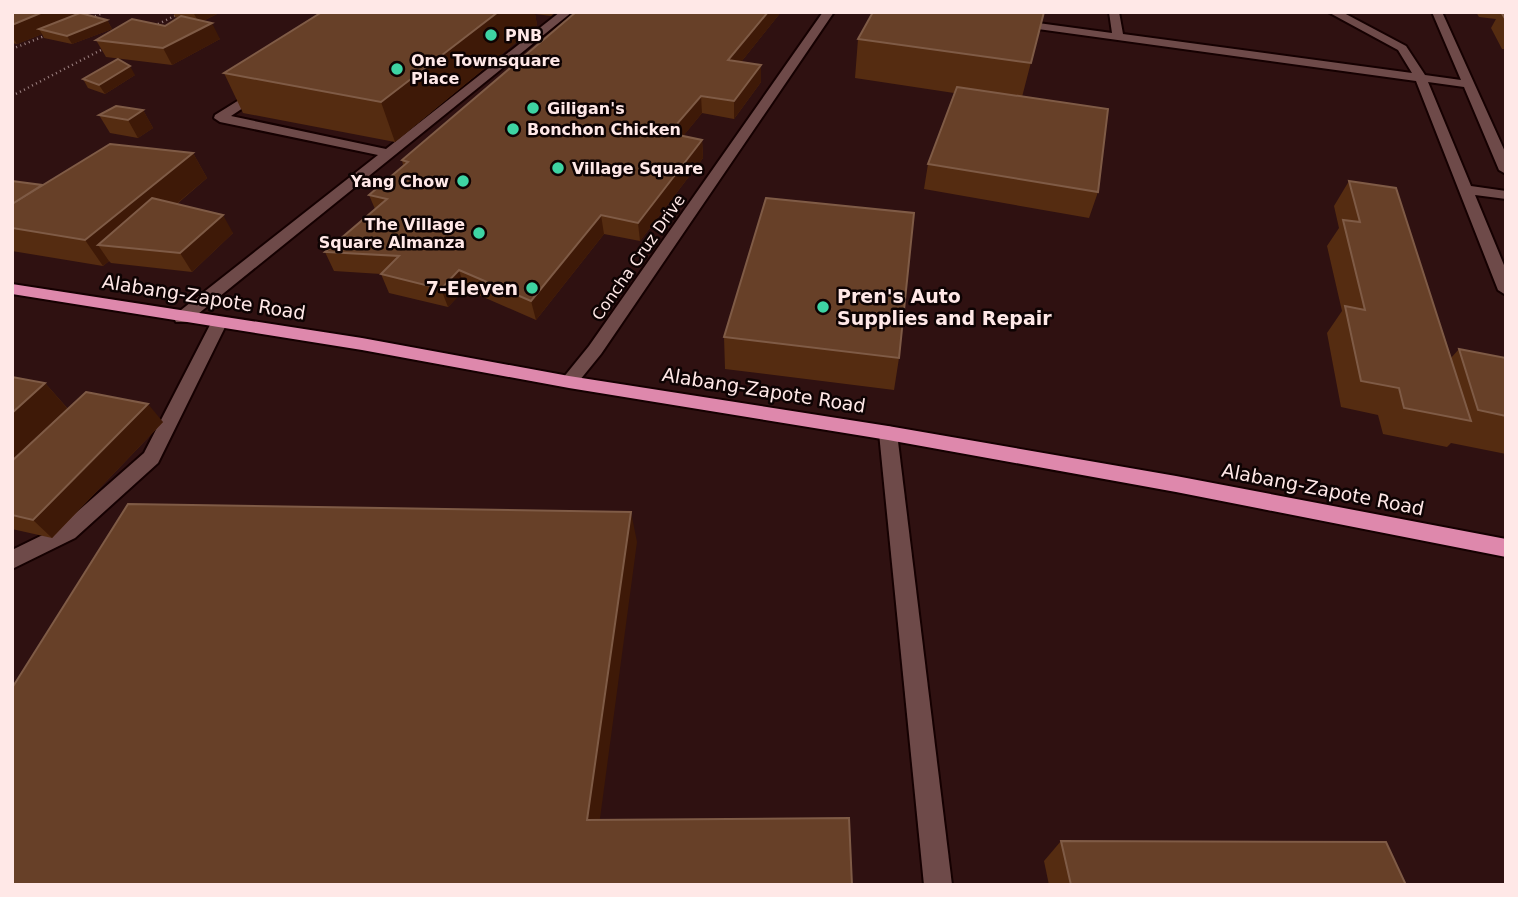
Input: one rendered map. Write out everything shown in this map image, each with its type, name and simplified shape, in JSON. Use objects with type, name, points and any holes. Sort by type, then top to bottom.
[{"type":"highway","name":"Alabang-Zapote Road","points":[[12,289],[182,318],[362,344],[569,382],[888,433],[1176,484],[1506,548]]},
{"type":"street","points":[[182,318],[547,21],[567,12]]},
{"type":"street","name":"Concha Cruz Drive","points":[[569,382],[595,350],[830,12]]},
{"type":"street","points":[[1114,12],[1118,37]]},
{"type":"street","points":[[1333,12],[1402,48],[1420,78],[1465,189]]},
{"type":"street","points":[[1437,12],[1466,84],[1506,170]]},
{"type":"street","points":[[1000,21],[1466,84]]},
{"type":"street","points":[[277,80],[220,118],[387,153]]},
{"type":"street","points":[[888,433],[899,512],[938,885]]},
{"type":"lane","points":[[1465,189],[1506,195]]},
{"type":"lane","points":[[1465,189],[1506,290]]},
{"type":"lane","points":[[12,560],[68,532],[151,458],[219,323]]},
{"type":"path","points":[[82,22],[105,12]]},
{"type":"path","points":[[150,27],[183,12]]},
{"type":"path","points":[[12,50],[47,36]]},
{"type":"path","points":[[12,96],[106,48]]},
{"type":"building","points":[[12,12],[43,12],[12,25]]},
{"type":"building","points":[[322,12],[498,12],[381,102],[224,73]]},
{"type":"building","name":"The Village Square Almanza","points":[[576,12],[768,12],[728,60],[761,65],[734,101],[701,96],[669,133],[702,140],[638,223],[601,215],[531,301],[459,270],[441,289],[381,274],[399,256],[325,252],[387,199],[369,195],[408,162],[402,160]]},
{"type":"building","points":[[873,12],[1044,12],[1031,63],[858,39]]},
{"type":"building","points":[[80,13],[107,20],[67,36],[39,29]]},
{"type":"building","points":[[181,16],[212,23],[163,48],[96,40],[132,19],[165,26]]},
{"type":"building","points":[[118,59],[130,66],[99,85],[83,79]]},
{"type":"building","points":[[957,87],[1108,109],[1098,192],[928,164]]},
{"type":"building","points":[[116,106],[143,110],[128,120],[99,115]]},
{"type":"building","points":[[110,144],[193,153],[85,240],[12,228],[12,204]]},
{"type":"building","points":[[12,181],[42,185],[12,204]]},
{"type":"building","points":[[1349,181],[1396,188],[1471,421],[1404,408],[1399,388],[1361,381],[1345,306],[1365,310],[1343,220],[1360,222]]},
{"type":"building","points":[[152,198],[223,215],[180,253],[98,245]]},
{"type":"building","name":"Pren's Auto Supplies and Repair","points":[[766,198],[914,213],[899,358],[724,337]]},
{"type":"building","points":[[1459,349],[1506,358],[1506,416],[1478,410]]},
{"type":"building","points":[[12,377],[45,383],[12,413]]},
{"type":"building","points":[[86,392],[148,404],[33,520],[12,515],[12,461]]},
{"type":"building","points":[[128,504],[631,512],[587,820],[849,818],[852,885],[12,885],[12,688]]},
{"type":"building","points":[[1061,841],[1386,842],[1406,885],[1071,885]]},
{"type":"place","name":"PNB","points":[[491,35]]},
{"type":"place","name":"One Townsquare Place","points":[[397,69]]},
{"type":"place","name":"Giligan's","points":[[533,108]]},
{"type":"place","name":"Bonchon Chicken","points":[[513,129]]},
{"type":"place","name":"Village Square","points":[[558,168]]},
{"type":"place","name":"Yang Chow","points":[[463,181]]},
{"type":"place","name":"The Village Square Almanza","points":[[479,233]]},
{"type":"place","name":"7-Eleven","points":[[532,288]]},
{"type":"place","name":"Pren's Auto Supplies and Repair","points":[[823,307]]}]
